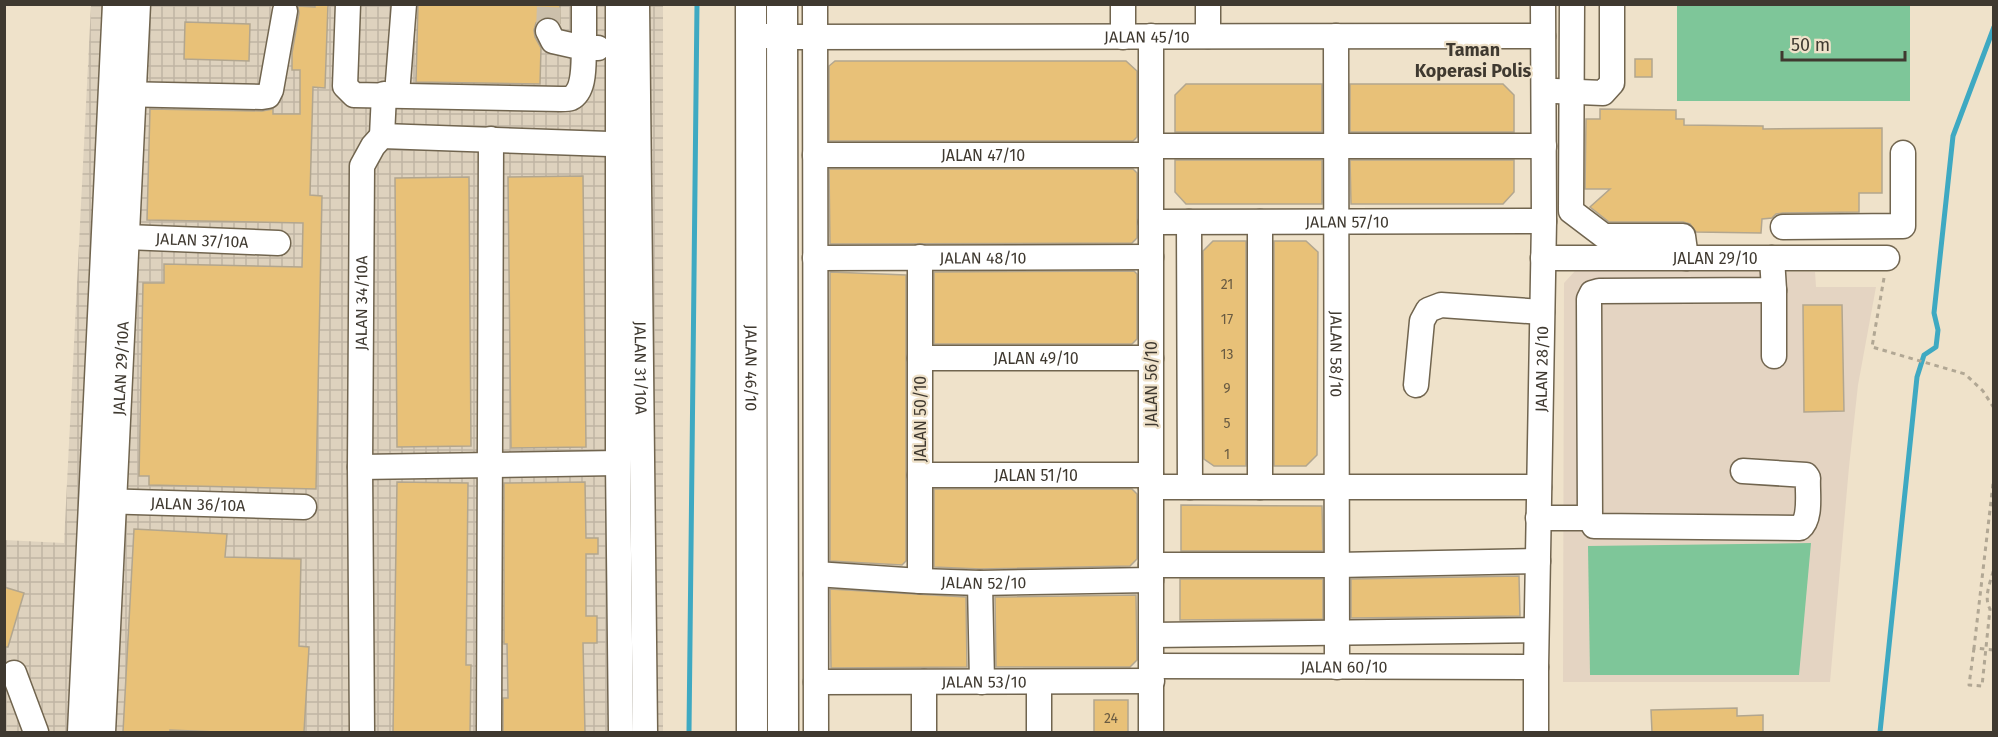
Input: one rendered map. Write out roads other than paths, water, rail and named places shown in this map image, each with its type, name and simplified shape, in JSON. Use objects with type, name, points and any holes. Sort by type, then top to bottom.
[{"type":"main road","name":"JALAN 46/10","points":[[751,4],[752,732]]},
{"type":"main road","name":"JALAN 46/10","points":[[782,4],[783,732]]},
{"type":"street","name":"JALAN 29/10A","points":[[80,732],[126,237],[122,94],[115,4]]},
{"type":"street","name":"JALAN 29/10A","points":[[103,732],[102,502],[122,94],[138,4]]},
{"type":"street","points":[[348,4],[345,86],[354,94],[561,99],[571,98],[579,90],[582,78],[584,4]]},
{"type":"street","points":[[404,4],[382,136],[628,145]]},
{"type":"street","name":"JALAN 31/10A","points":[[618,4],[617,48],[628,145],[645,732]]},
{"type":"street","name":"JALAN 31/10A","points":[[621,732],[618,463],[628,145],[637,4]]},
{"type":"street","points":[[815,4],[816,732]]},
{"type":"street","points":[[1123,4],[1123,37]]},
{"type":"street","points":[[1208,4],[1208,36]]},
{"type":"street","name":"JALAN 28/10","points":[[1536,732],[1544,221],[1543,4]]},
{"type":"street","points":[[1572,4],[1571,211],[1604,236],[1683,236],[1686,258]]},
{"type":"street","points":[[1544,91],[1603,93],[1612,83],[1612,4]]},
{"type":"street","points":[[122,94],[268,96],[285,11]]},
{"type":"street","points":[[548,31],[553,41],[584,48],[617,48]]},
{"type":"street","name":"JALAN 45/10","points":[[751,35],[782,37],[1543,36]]},
{"type":"street","name":"JALAN 56/10","points":[[1151,36],[1151,732]]},
{"type":"street","name":"JALAN 58/10","points":[[1336,36],[1337,667]]},
{"type":"street","name":"JALAN 34/10A","points":[[362,732],[360,467],[362,166],[373,146],[382,136]]},
{"type":"street","points":[[489,732],[491,139]]},
{"type":"street","name":"JALAN 47/10","points":[[815,155],[1337,146],[1544,146]]},
{"type":"street","points":[[1783,226],[1903,226],[1903,153]]},
{"type":"street","points":[[1544,181],[1571,181]]},
{"type":"street","name":"JALAN 57/10","points":[[1151,222],[1544,221]]},
{"type":"street","points":[[1189,222],[1190,487]]},
{"type":"street","points":[[1260,222],[1260,487]]},
{"type":"street","points":[[1846,226],[1846,258]]},
{"type":"street","name":"JALAN 37/10A","points":[[126,237],[278,243]]},
{"type":"street","name":"JALAN 50/10","points":[[920,257],[920,581]]},
{"type":"street","name":"JALAN 48/10","points":[[815,258],[1151,257]]},
{"type":"street","name":"JALAN 29/10","points":[[1543,258],[1887,258]]},
{"type":"street","points":[[1772,258],[1774,356]]},
{"type":"street","points":[[1743,471],[1806,475],[1808,478],[1805,524],[1800,528],[1594,526],[1590,518],[1589,299],[1592,293],[1599,291],[1774,290]]},
{"type":"street","points":[[1416,385],[1422,321],[1428,310],[1441,305],[1542,312]]},
{"type":"street","name":"JALAN 49/10","points":[[920,358],[1151,358]]},
{"type":"street","points":[[360,467],[618,463]]},
{"type":"street","name":"JALAN 51/10","points":[[920,475],[1151,481]]},
{"type":"street","points":[[1151,481],[1190,487],[1539,487]]},
{"type":"street","name":"JALAN 36/10A","points":[[102,502],[304,507]]},
{"type":"street","points":[[1538,518],[1590,518]]},
{"type":"street","name":"JALAN 52/10","points":[[816,574],[980,583],[1337,565],[1538,561]]},
{"type":"street","points":[[980,583],[982,682]]},
{"type":"street","points":[[1152,635],[1536,630]]},
{"type":"street","name":"JALAN 60/10","points":[[1152,673],[1337,667],[1536,667]]},
{"type":"street","points":[[14,673],[36,732]]},
{"type":"street","name":"JALAN 53/10","points":[[816,681],[1039,682],[1152,673]]},
{"type":"street","points":[[924,682],[924,732]]},
{"type":"street","points":[[1039,682],[1039,732]]},
{"type":"waterway","points":[[689,732],[697,4]]},
{"type":"waterway","points":[[1880,732],[1917,377],[1924,355],[1936,347],[1938,330],[1934,313],[1953,136],[1994,27]]},
{"type":"tunnel","points":[[548,31],[549,4]]},
{"type":"district","name":"Taman Koperasi Polis","points":[[1473,60]]}]
